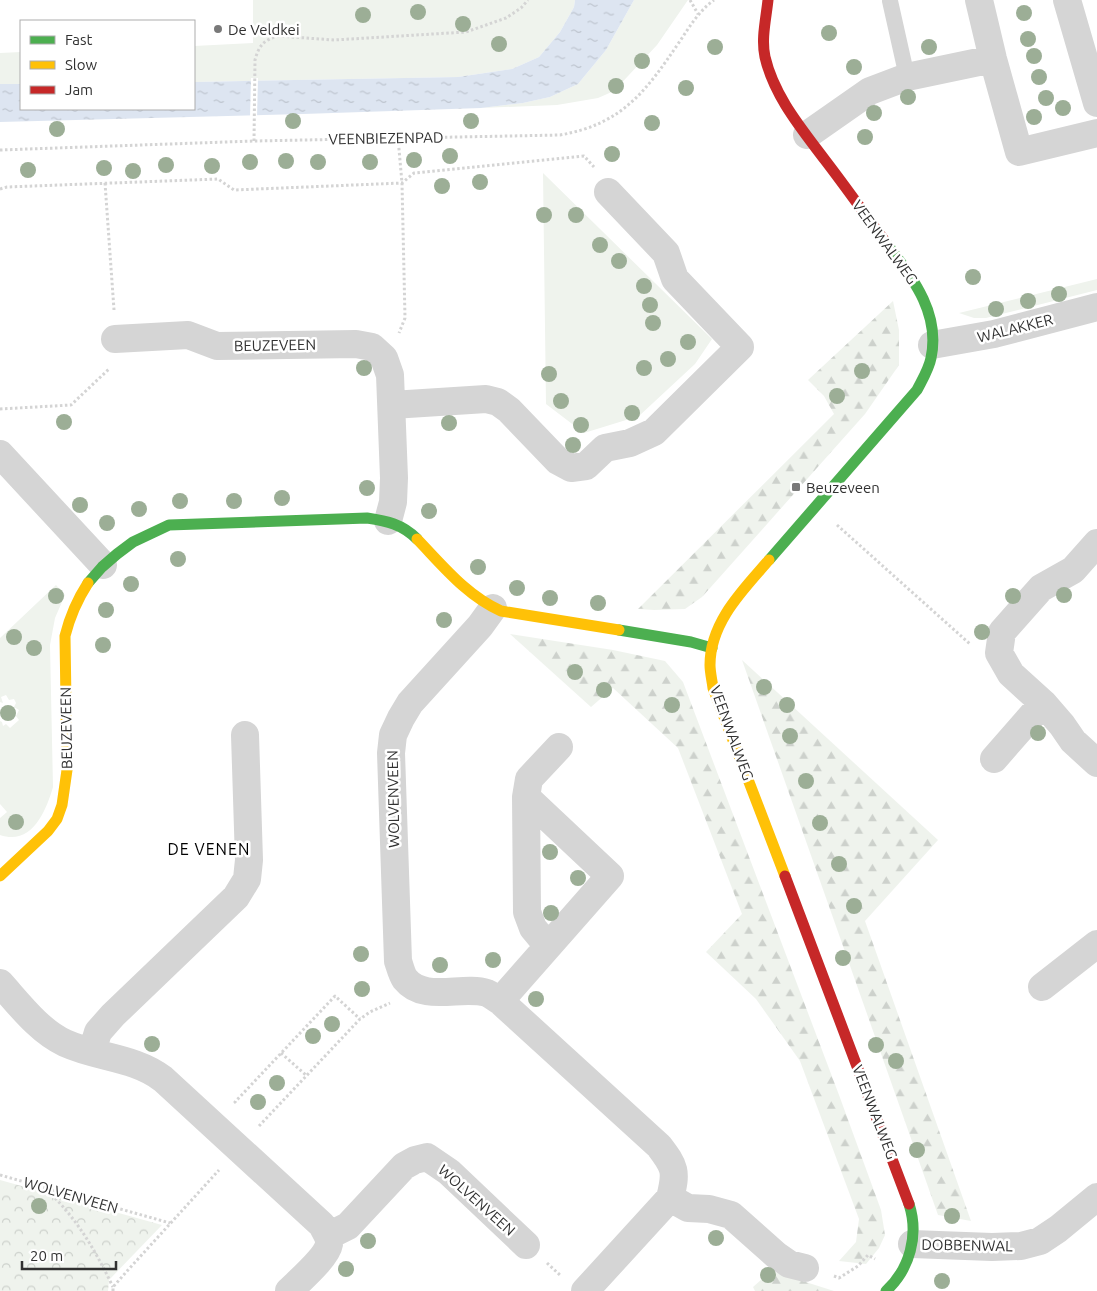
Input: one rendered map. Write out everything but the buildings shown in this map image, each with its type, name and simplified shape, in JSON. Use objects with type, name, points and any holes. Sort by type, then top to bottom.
[{"type":"street","name":"VEENWALWEG","points":[[768,0],[764,54],[769,72],[778,92],[807,135],[916,282],[926,306],[931,327],[931,357],[917,390],[734,600],[719,626],[712,648],[710,663],[713,688],[906,1191],[913,1218],[912,1244],[904,1269],[889,1289]]},
{"type":"street","points":[[979,0],[1019,152],[1097,133]]},
{"type":"street","points":[[1067,0],[1097,103]]},
{"type":"street","points":[[807,135],[870,91],[907,77],[993,59]]},
{"type":"street","points":[[392,404],[486,399],[498,402],[509,410],[558,461],[571,468],[586,466],[605,448],[630,444],[654,432],[740,347],[675,279],[666,254],[608,192]]},
{"type":"street","name":"WALAKKER","points":[[932,345],[994,334],[1097,307]]},
{"type":"street","name":"BEUZEVEEN","points":[[116,339],[188,335],[216,346],[356,344],[372,346],[384,358]]},
{"type":"street","points":[[384,358],[390,375],[394,478],[393,502],[388,521]]},
{"type":"street","points":[[0,454],[103,565]]},
{"type":"street","name":"BEUZEVEEN","points":[[4,866],[53,825],[61,808],[67,770],[64,636],[67,622],[76,602],[103,565],[114,554],[148,532],[170,525],[367,518],[388,521],[401,526],[414,535],[466,590],[479,601],[493,608],[501,611],[691,642],[712,648]]},
{"type":"street","points":[[1097,543],[1073,570],[1041,588],[1002,632],[999,653],[1012,674],[1043,703],[1073,741],[1097,764]]},
{"type":"street","name":"WOLVENVEEN","points":[[417,988],[405,979],[398,961],[392,735],[410,703],[480,626],[493,608]]},
{"type":"street","points":[[994,759],[1043,703]]},
{"type":"street","points":[[92,1052],[98,1032],[236,897],[246,878],[249,860],[245,735]]},
{"type":"street","points":[[548,946],[534,928],[527,912],[526,797],[529,779],[559,747]]},
{"type":"street","points":[[500,1002],[610,876],[526,797]]},
{"type":"street","points":[[1042,987],[1097,944]]},
{"type":"street","points":[[0,983],[40,1026],[54,1037],[92,1052],[137,1064],[151,1070],[163,1079],[322,1225],[328,1236],[329,1244],[326,1253],[289,1291]]},
{"type":"street","points":[[417,988],[434,992],[476,991],[488,993],[659,1146],[673,1164],[675,1181],[670,1198],[574,1284]]},
{"type":"street","name":"WOLVENVEEN","points":[[328,1236],[348,1226],[404,1166],[415,1160],[427,1157],[449,1172],[526,1245]]},
{"type":"street","name":"DOBBENWAL","points":[[912,1244],[992,1248],[1021,1246],[1040,1241],[1097,1197]]},
{"type":"street","points":[[670,1198],[688,1208],[709,1209],[731,1216],[776,1256],[789,1264],[805,1268]]},
{"type":"lane","points":[[890,1],[907,77]]},
{"type":"path","points":[[254,141],[255,60],[258,48],[262,43],[278,36],[334,40],[466,32],[506,18],[521,8],[528,0]]},
{"type":"path","points":[[690,0],[698,14]]},
{"type":"path","name":"VEENBIEZENPAD","points":[[0,150],[254,141],[560,135],[581,131],[621,112],[640,94],[664,64],[698,14],[714,0]]},
{"type":"path","points":[[384,358],[402,327],[405,318],[402,183],[398,138]]},
{"type":"path","points":[[0,189],[7,187],[218,179],[234,190],[402,183],[414,173],[584,156]]},
{"type":"path","points":[[816,506],[968,643],[999,653]]},
{"type":"path","points":[[47,1190],[63,1205],[88,1238],[114,1289],[170,1223],[238,1148],[360,1019],[370,1012],[402,998],[417,988]]},
{"type":"path","points":[[241,1108],[234,1102],[335,996],[360,1019]]},
{"type":"path","points":[[281,1053],[306,1076]]},
{"type":"path","points":[[254,1119],[260,1125]]},
{"type":"path","name":"WOLVENVEEN","points":[[0,1175],[47,1190],[170,1223]]},
{"type":"path","name":"WOLVENVEEN","points":[[526,1245],[574,1284]]},
{"type":"path","points":[[805,1268],[839,1278],[858,1266],[868,1255],[881,1262],[889,1289]]},
{"type":"green space","points":[[253,0],[575,0],[574,7],[560,32],[539,57],[512,69],[458,77],[195,82],[195,46],[253,43]]},
{"type":"green space","points":[[634,0],[688,0],[657,45],[614,91],[598,98],[557,105],[481,108],[523,103],[550,97],[578,84],[606,50]]},
{"type":"green space","points":[[20,52],[20,84],[0,84],[0,53]]},
{"type":"green space","points":[[543,173],[712,339],[695,364],[639,416],[584,433],[546,404]]},
{"type":"green space","points":[[1097,279],[1097,290],[986,318],[974,318],[959,313]]},
{"type":"green space","points":[[893,301],[899,330],[899,365],[865,414],[702,597],[685,609],[638,609],[834,414],[824,396],[808,380]]},
{"type":"green space","points":[[56,585],[65,595],[55,618],[50,645],[53,787],[42,816],[29,831],[21,836],[0,835],[0,818],[7,812],[0,804],[0,721],[3,726],[6,724],[10,728],[19,720],[16,716],[19,710],[14,707],[16,703],[14,699],[9,700],[6,695],[1,697],[3,703],[0,702],[0,638]]},
{"type":"green space","points":[[510,634],[613,650],[665,661],[683,682],[881,1210],[885,1235],[879,1248],[866,1264],[839,1261],[856,1242],[859,1219],[800,1061],[756,999],[706,952],[742,914],[678,748],[613,688],[591,707]]},
{"type":"green space","points":[[742,660],[938,840],[865,921],[971,1221],[938,1215]]},
{"type":"green space","points":[[0,1180],[162,1225],[109,1280],[108,1291],[0,1291]]},
{"type":"green space","points":[[771,1271],[834,1291],[755,1291],[753,1287]]},
{"type":"water","points":[[575,0],[634,0],[606,50],[578,84],[550,97],[523,103],[481,108],[0,122],[0,84],[20,84],[20,110],[195,110],[195,82],[458,77],[512,69],[539,57],[560,32],[574,7]]},
{"type":"pier","points":[[251,78],[258,78],[257,118],[250,118]]},
{"type":"traffic: fast","points":[[769,560],[917,390],[929,366],[933,341],[932,325],[927,309],[913,280],[884,240]]},
{"type":"traffic: fast","points":[[88,583],[102,567],[133,542],[169,525],[367,518],[394,524],[406,530],[417,539]]},
{"type":"traffic: fast","points":[[619,630],[691,642],[712,648]]},
{"type":"traffic: fast","points":[[886,1291],[901,1272],[910,1251],[913,1228],[909,1204]]},
{"type":"traffic: slow","points":[[417,539],[466,588],[501,611],[619,630]]},
{"type":"traffic: slow","points":[[769,560],[739,595],[722,621],[711,649],[710,668],[713,688],[785,876]]},
{"type":"traffic: slow","points":[[0,876],[48,831],[57,819],[62,805],[67,770],[65,636],[74,608],[88,583]]},
{"type":"traffic: jam","points":[[768,0],[764,29],[764,50],[769,71],[775,85],[798,124],[884,240]]},
{"type":"traffic: jam","points":[[785,876],[909,1204]]},
{"type":"place","name":"De Veldkei","points":[[218,29]]},
{"type":"place","name":"Beuzeveen","points":[[796,487]]},
{"type":"district","name":"DE VENEN","points":[[209,849]]}]
